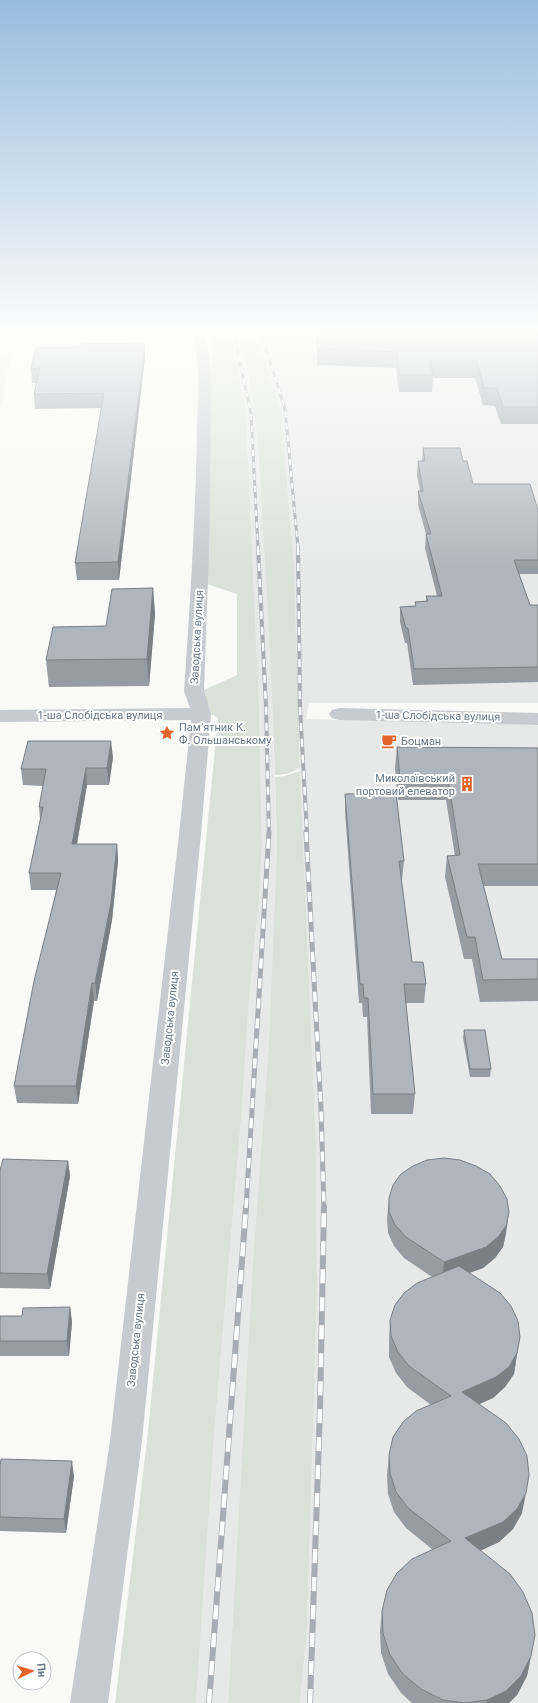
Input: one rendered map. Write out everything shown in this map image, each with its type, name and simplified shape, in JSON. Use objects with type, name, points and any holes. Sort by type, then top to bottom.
[{"type":"street","name":"Заводська вулиця","points":[[89,1703],[126,1442],[201,714],[194,691],[204,478],[204,411]]},
{"type":"street","name":"1-ша Слобідська вулиця","points":[[0,716],[201,714]]},
{"type":"street","name":"1-ша Слобідська вулиця","points":[[339,714],[538,719]]},
{"type":"shaded area","points":[[211,411],[246,411],[259,705],[262,844],[259,900],[249,999],[242,1108],[215,1424],[196,1703],[115,1703],[147,1441],[218,718],[205,711],[204,690],[237,675],[237,594],[207,584]]},
{"type":"shaded area","points":[[246,411],[255,411],[255,413],[270,640],[277,845],[269,1039],[252,1276],[228,1703],[196,1703],[215,1424],[242,1108],[249,999],[259,900],[262,844],[259,705]]},
{"type":"shaded area","points":[[254,411],[281,411],[294,565],[300,768],[287,774],[275,775],[268,614]]},
{"type":"shaded area","points":[[281,411],[538,411],[538,703],[309,703],[306,719],[538,725],[538,1703],[300,1703],[307,1628],[317,1296],[316,1144],[300,768],[294,565]]},
{"type":"shaded area","points":[[300,771],[316,1144],[317,1296],[307,1628],[300,1703],[228,1703],[252,1276],[269,1039],[277,845],[275,777],[285,776]]},
{"type":"building","points":[[101,411],[137,411],[118,562],[75,563]]},
{"type":"building","points":[[423,448],[460,448],[463,461],[467,461],[473,484],[530,484],[538,510],[538,560],[514,560],[530,605],[538,605],[538,667],[414,669],[408,628],[406,628],[400,607],[416,606],[415,602],[428,601],[426,596],[442,596],[426,534],[431,534],[418,491],[423,491],[418,461],[425,461]]},
{"type":"building","points":[[153,588],[147,659],[46,660],[53,627],[106,626],[112,589]]},
{"type":"building","points":[[28,741],[111,741],[107,768],[86,768],[72,844],[117,844],[111,903],[95,983],[92,983],[76,1086],[14,1086],[34,981],[61,873],[29,873],[43,807],[39,807],[46,769],[21,769]]},
{"type":"building","points":[[397,747],[538,748],[538,864],[478,864],[502,959],[538,959],[538,979],[483,980],[475,937],[467,937],[447,856],[460,855],[448,779],[400,779]]},
{"type":"building","points":[[396,793],[404,861],[399,861],[412,962],[423,962],[426,984],[404,984],[415,1094],[373,1094],[368,998],[364,998],[363,984],[360,984],[345,794]]},
{"type":"building","points":[[464,1030],[485,1030],[491,1069],[470,1069]]},
{"type":"building","points":[[444,1158],[460,1160],[476,1166],[490,1174],[500,1186],[507,1199],[509,1212],[506,1226],[498,1237],[486,1247],[444,1262],[406,1237],[395,1225],[389,1212],[389,1198],[393,1185],[401,1174],[413,1166],[427,1160]]},
{"type":"building","points":[[3,1159],[68,1161],[47,1274],[0,1273],[0,1170]]},
{"type":"building","points":[[459,1266],[500,1293],[511,1306],[518,1321],[520,1337],[517,1353],[509,1367],[496,1377],[462,1392],[506,1423],[519,1439],[527,1456],[529,1475],[526,1493],[517,1509],[503,1522],[465,1538],[510,1574],[523,1592],[532,1613],[535,1635],[531,1656],[521,1676],[506,1691],[487,1700],[465,1703],[443,1700],[421,1689],[403,1674],[390,1655],[383,1633],[382,1611],[387,1590],[397,1573],[412,1559],[451,1541],[408,1508],[396,1492],[390,1473],[389,1455],[393,1437],[403,1422],[416,1411],[451,1396],[409,1366],[398,1352],[391,1336],[390,1320],[395,1305],[404,1293],[417,1283]]},
{"type":"building","points":[[70,1307],[67,1341],[0,1341],[0,1316],[22,1316],[23,1308]]},
{"type":"building","points":[[1,1459],[72,1461],[64,1519],[0,1517]]},
{"type":"railway","points":[[251,411],[258,548]]},
{"type":"railway","points":[[285,411],[298,548]]},
{"type":"railway","points":[[258,547],[266,707],[269,832]]},
{"type":"railway","points":[[298,547],[300,708],[307,833]]},
{"type":"railway","points":[[246,1208],[269,832]]},
{"type":"railway","points":[[306,832],[321,1109],[324,1208]]},
{"type":"railway","points":[[209,1703],[246,1207]]},
{"type":"railway","points":[[310,1703],[320,1409],[324,1208]]},
{"type":"place","name":"Пам’ятник К. Ф. Ольшанському","points":[[167,733]]},
{"type":"place","name":"Боцман","points":[[389,741]]},
{"type":"place","name":"Миколаївський портовий елеватор","points":[[467,784]]}]
